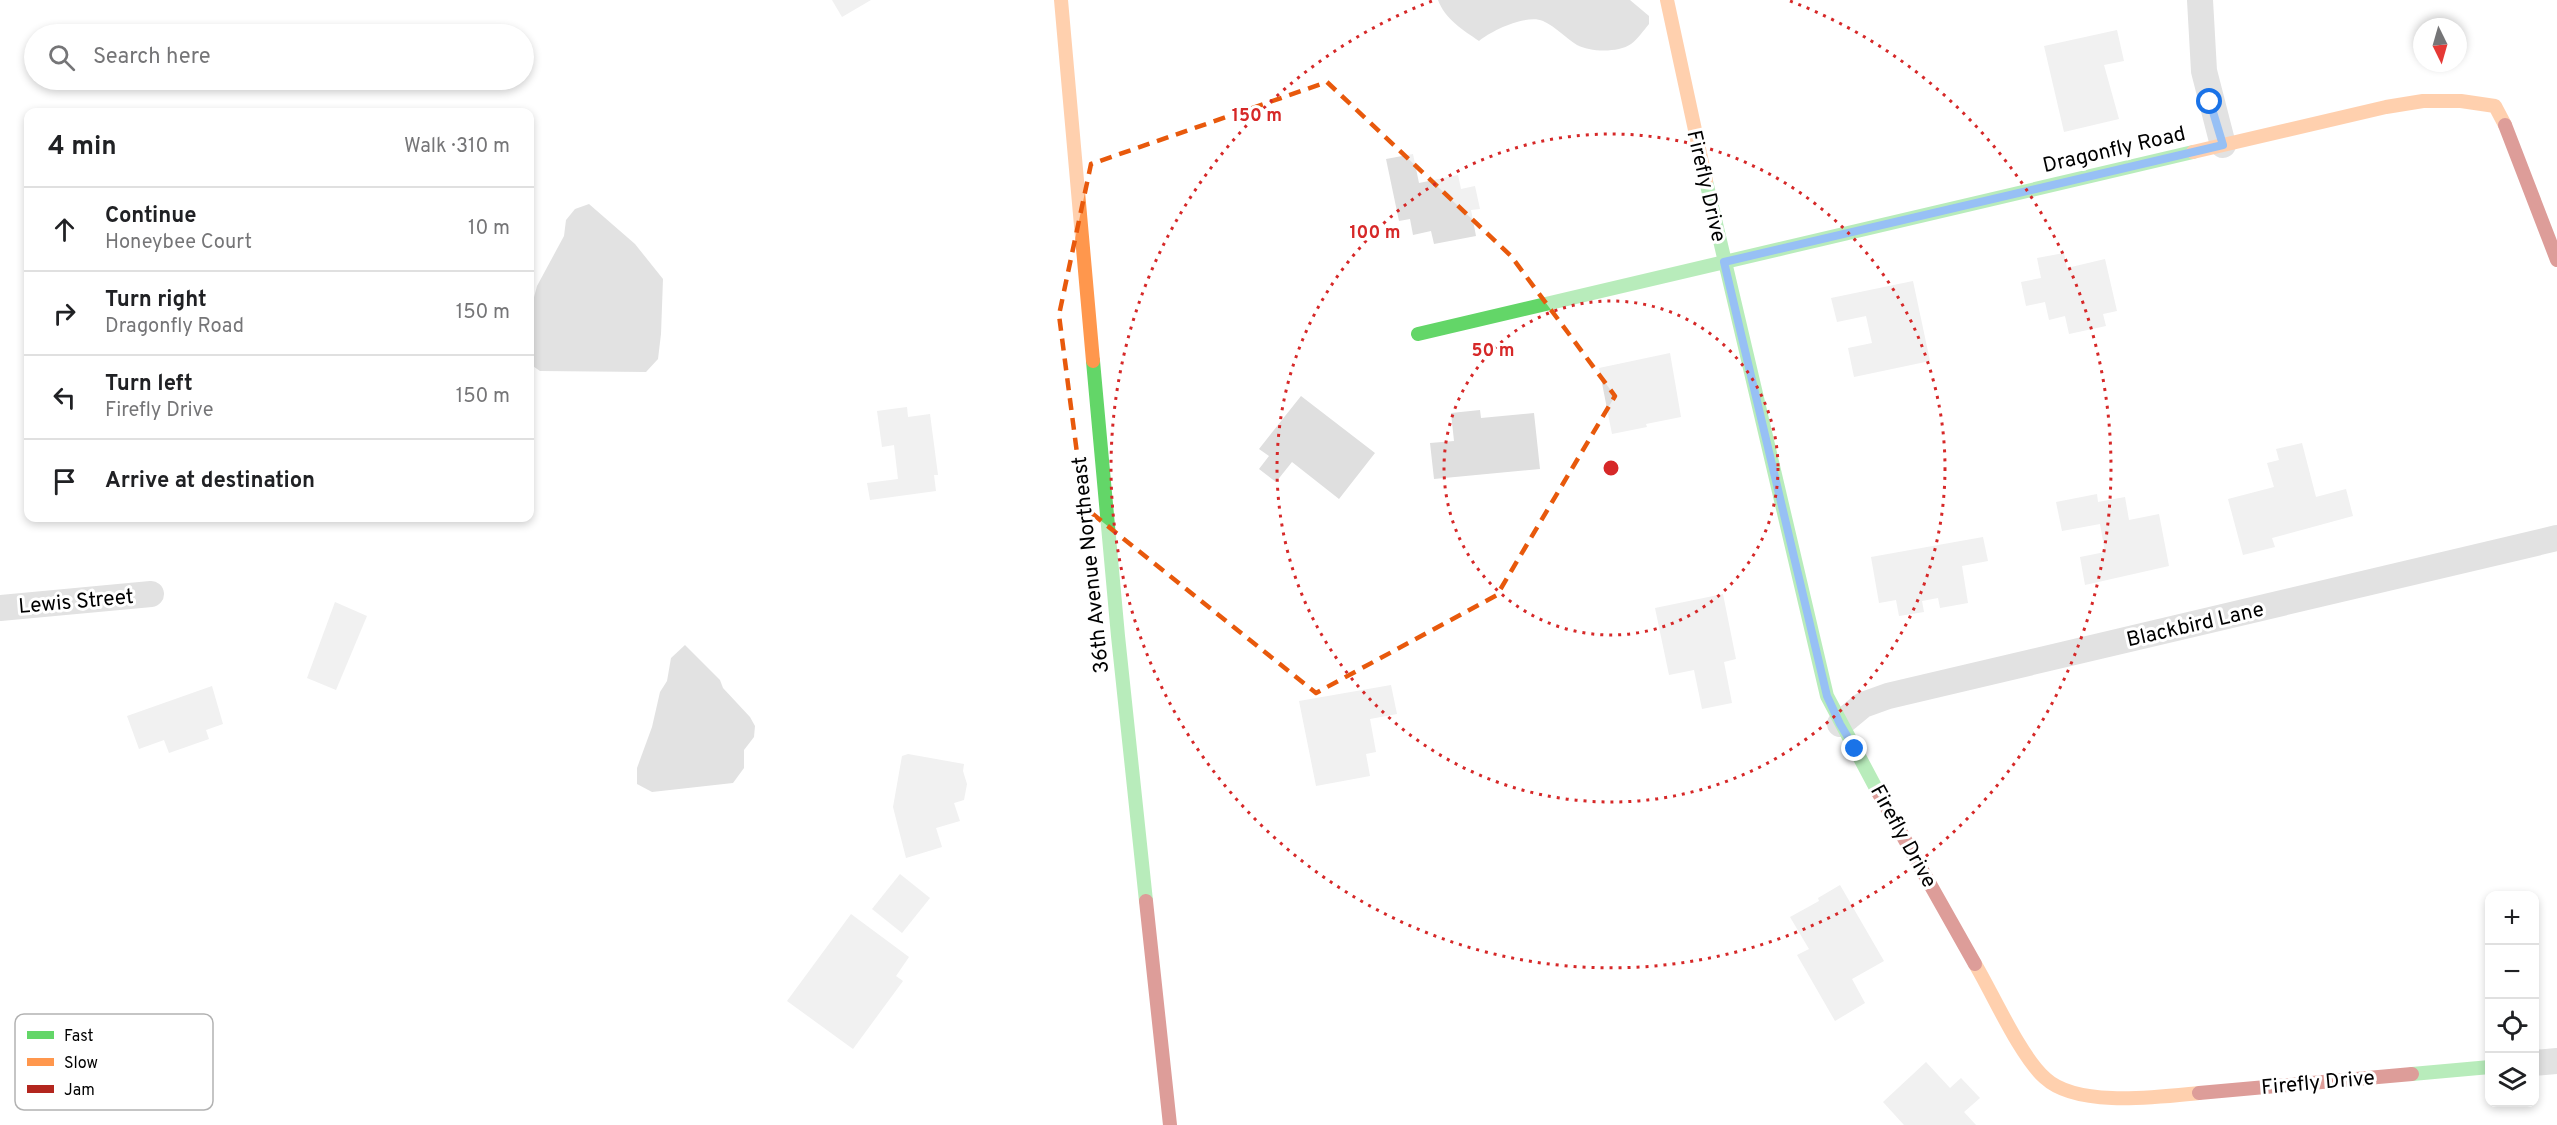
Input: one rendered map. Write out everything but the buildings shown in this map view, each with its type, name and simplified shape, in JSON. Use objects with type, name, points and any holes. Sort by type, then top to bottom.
[{"type":"street","name":"36th Avenue Northeast","points":[[1061,0],[1116,613],[1170,1125]]},
{"type":"street","name":"Firefly Drive","points":[[1666,0],[1724,262],[1827,696],[1840,724],[2029,1059],[2047,1080],[2074,1091],[2105,1098],[2137,1099],[2485,1067]]},
{"type":"street","points":[[2200,0],[2204,71],[2223,145]]},
{"type":"street","name":"Dragonfly Road","points":[[1418,334],[2223,145],[2423,101],[2461,101],[2495,106],[2511,137],[2557,260]]},
{"type":"street","name":"Blackbird Lane","points":[[1840,724],[1863,705],[1888,696],[2557,538]]},
{"type":"street","name":"Lewis Street","points":[[0,608],[151,594]]},
{"type":"street","points":[[2539,1063],[2557,1061]]},
{"type":"highlighted area","points":[[1327,82],[1511,256],[1615,396],[1497,595],[1316,693],[1084,507],[1059,315],[1091,164]]},
{"type":"shaded area","points":[[1438,0],[1630,0],[1649,16],[1649,24],[1631,44],[1612,50],[1596,50],[1577,45],[1548,23],[1536,19],[1510,24],[1479,41],[1445,13]]},
{"type":"shaded area","points":[[589,204],[635,244],[663,279],[658,359],[646,372],[540,371],[534,367],[534,297],[537,286],[564,236],[566,220],[575,209]]},
{"type":"shaded area","points":[[685,645],[720,680],[723,688],[750,717],[755,726],[754,737],[744,750],[744,768],[733,783],[652,792],[637,784],[637,768],[652,727],[660,692],[667,681],[671,658]]},
{"type":"traffic: fast","points":[[1418,334],[2193,152]]},
{"type":"traffic: fast","points":[[1706,181],[1827,696],[1878,792]]},
{"type":"traffic: fast","points":[[1093,361],[1118,636],[1146,901]]},
{"type":"traffic: fast","points":[[2412,1074],[2485,1067]]},
{"type":"traffic: slow","points":[[1061,0],[1093,361]]},
{"type":"traffic: slow","points":[[1667,0],[1706,181]]},
{"type":"traffic: slow","points":[[2193,152],[2386,107],[2423,101],[2461,101],[2495,106],[2505,125]]},
{"type":"traffic: slow","points":[[1975,964],[2026,1055],[2045,1078],[2059,1087],[2077,1094],[2119,1098],[2199,1093]]},
{"type":"traffic: jam","points":[[2505,125],[2557,260]]},
{"type":"traffic: jam","points":[[1878,792],[1975,964]]},
{"type":"traffic: jam","points":[[1146,901],[1170,1125]]},
{"type":"traffic: jam","points":[[2199,1093],[2412,1074]]},
{"type":"route","points":[[1855,749],[1827,696],[1724,262],[2223,145],[2210,102]]}]
